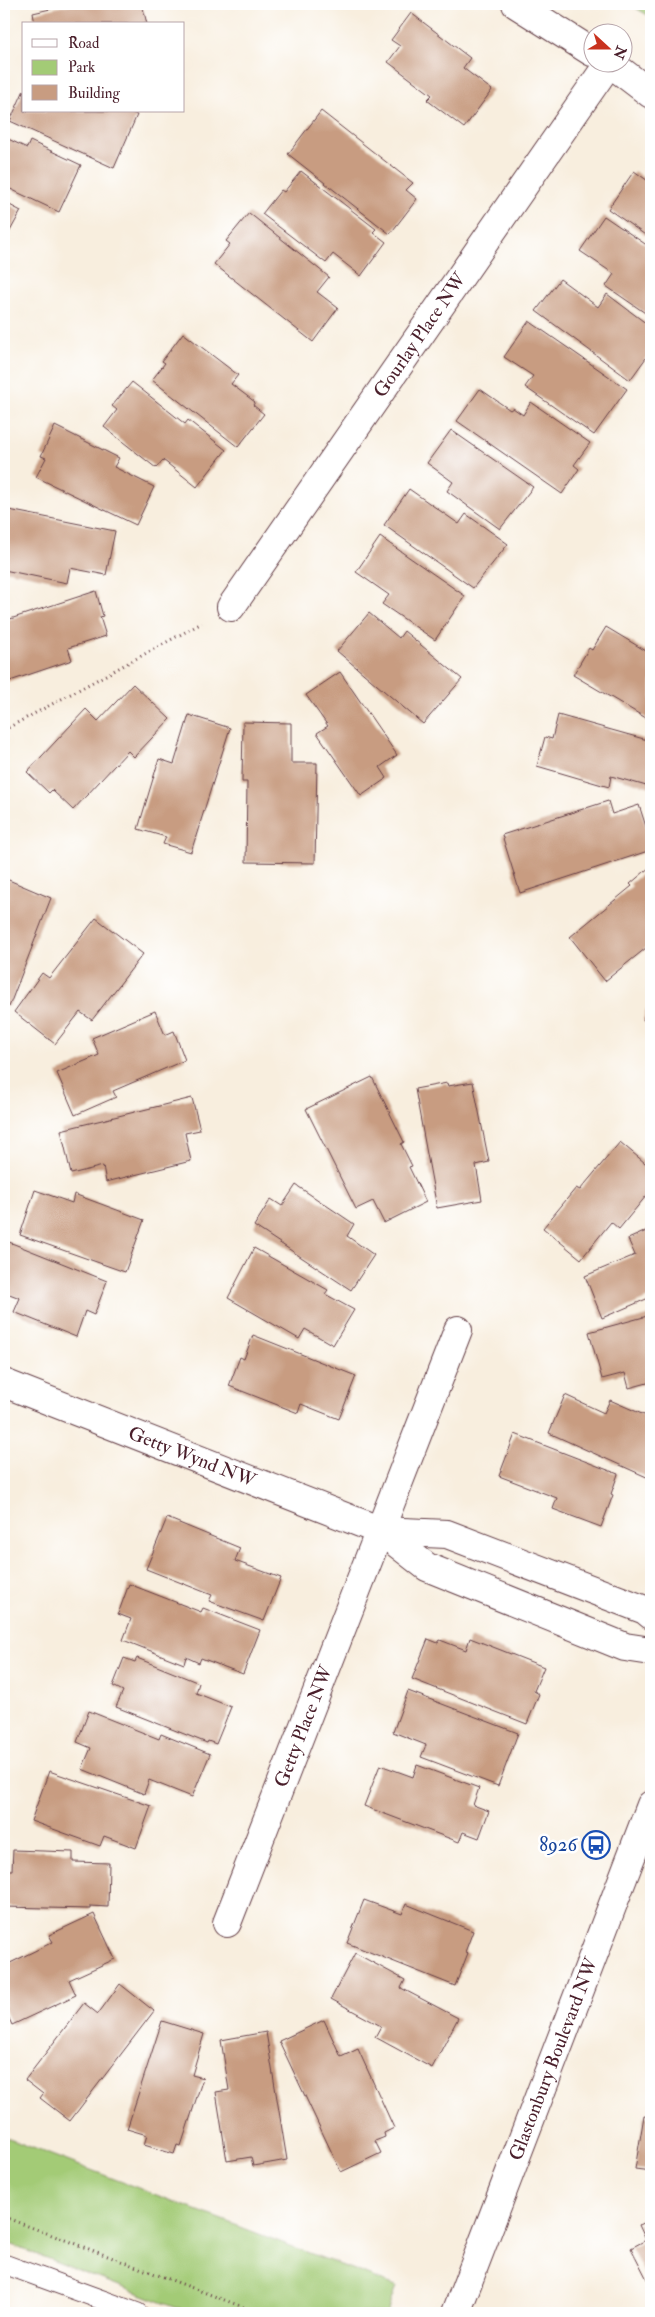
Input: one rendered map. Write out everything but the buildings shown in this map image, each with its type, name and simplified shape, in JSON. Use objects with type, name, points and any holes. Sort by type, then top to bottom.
[{"type":"street","points":[[516,4],[582,46]]},
{"type":"street","name":"Gourlay Place NW","points":[[231,607],[603,72]]},
{"type":"street","points":[[621,72],[651,94]]},
{"type":"street","points":[[381,1530],[458,1330]]},
{"type":"street","name":"Getty Wynd NW","points":[[4,1383],[381,1530],[427,1566],[625,1647],[651,1651]]},
{"type":"street","name":"Getty Wynd NW","points":[[381,1530],[447,1534],[645,1610],[651,1615]]},
{"type":"street","name":"Getty Place NW","points":[[227,1923],[381,1530]]},
{"type":"street","name":"Glastonbury Boulevard NW","points":[[456,2313],[651,1805]]},
{"type":"lane","points":[[4,2264],[138,2313]]},
{"type":"path","points":[[4,730],[231,607]]},
{"type":"path","points":[[4,2218],[259,2313]]},
{"type":"green space","points":[[629,4],[651,4],[651,17]]},
{"type":"green space","points":[[4,2137],[396,2286],[387,2313],[190,2313],[4,2242]]},
{"type":"place","name":"8926","points":[[596,1845]]}]
